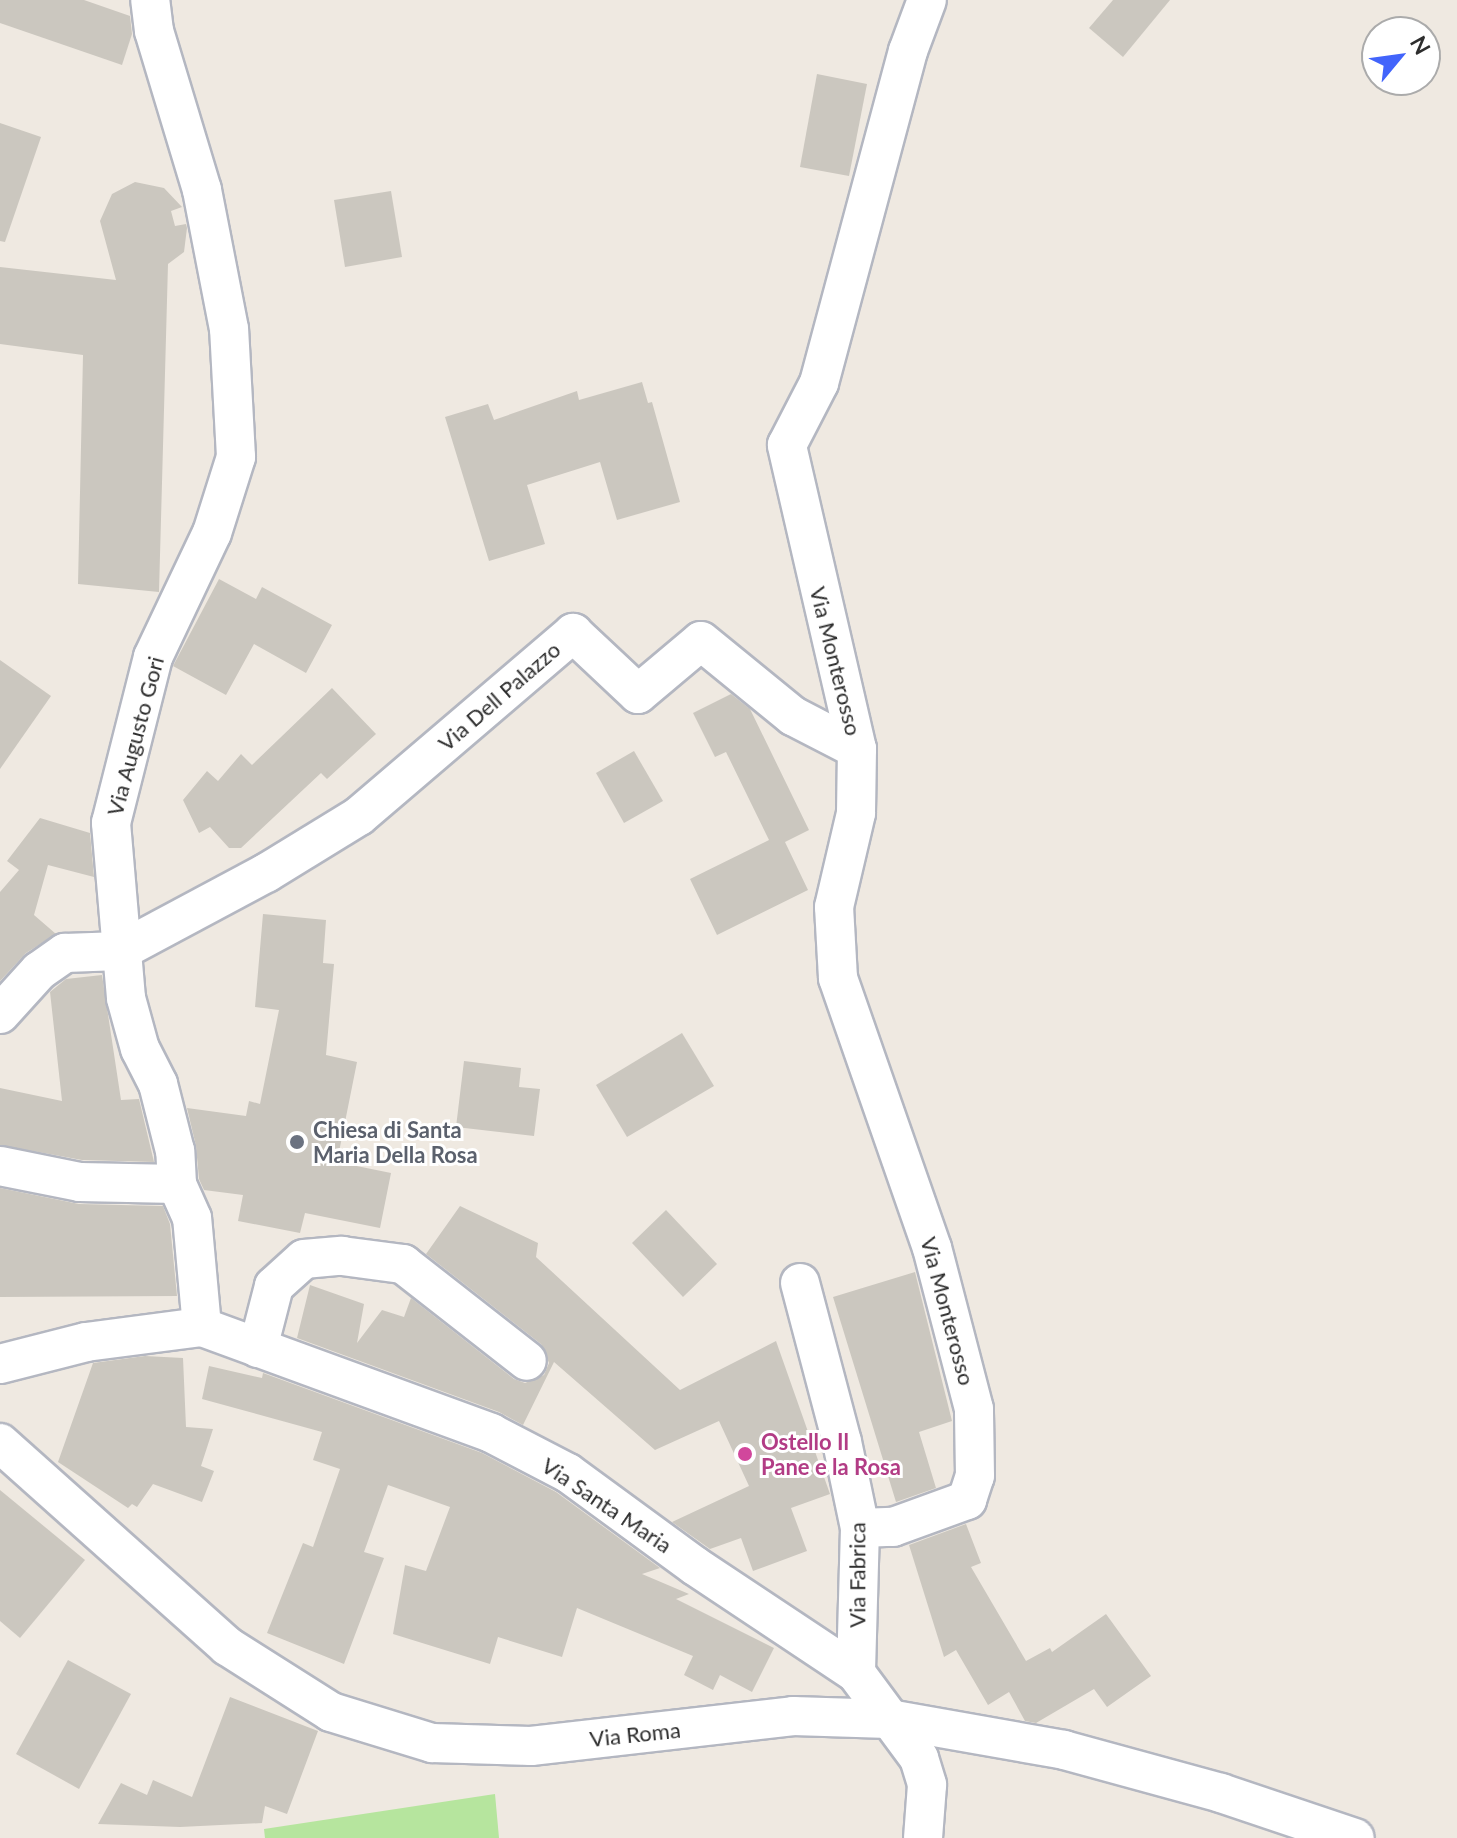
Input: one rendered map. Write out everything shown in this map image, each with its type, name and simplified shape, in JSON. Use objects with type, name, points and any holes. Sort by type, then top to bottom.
[{"type":"street","name":"Via Augusto Gori","points":[[150,0],[154,31],[202,190],[229,329],[236,457],[212,533],[153,657],[111,823],[126,998],[140,1049],[158,1084],[175,1151],[177,1184],[192,1218],[202,1327]]},
{"type":"street","name":"Via Monterosso","points":[[860,1528],[893,1527],[967,1500],[975,1476],[974,1409],[932,1248],[838,978],[834,907],[856,813],[857,749],[787,445],[819,383],[908,51],[927,0]]},
{"type":"street","name":"Via Dell Palazzo","points":[[120,951],[266,873],[359,816],[573,633],[638,694],[701,641],[793,716],[857,749]]},
{"type":"street","points":[[0,1014],[39,971],[65,953],[120,951]]},
{"type":"street","points":[[0,1166],[80,1182],[177,1184]]},
{"type":"street","points":[[258,1348],[274,1286],[304,1259],[342,1256],[403,1264],[527,1361]]},
{"type":"street","name":"Via Fabrica","points":[[800,1283],[842,1442],[860,1528],[856,1673]]},
{"type":"street","points":[[0,1364],[86,1342],[202,1327]]},
{"type":"street","name":"Via Santa Maria","points":[[202,1327],[491,1433],[568,1473],[695,1566],[856,1673]]},
{"type":"street","name":"Via Roma","points":[[0,1443],[227,1646],[331,1712],[432,1743],[531,1746],[793,1716],[889,1719],[1064,1750],[1221,1793],[1355,1838]]},
{"type":"street","points":[[856,1673],[919,1758],[927,1785],[923,1838]]},
{"type":"green space","points":[[495,1794],[499,1838],[265,1838],[264,1829]]},
{"type":"building","points":[[0,0],[84,0],[130,16],[132,34],[122,65],[0,23]]},
{"type":"building","points":[[1113,0],[1170,0],[1123,57],[1089,28]]},
{"type":"building","points":[[817,74],[867,84],[849,176],[800,167]]},
{"type":"building","points":[[0,123],[41,137],[5,242],[0,241]]},
{"type":"building","points":[[135,182],[164,188],[182,207],[171,211],[175,226],[186,224],[187,228],[184,252],[168,264],[159,592],[78,584],[83,355],[0,344],[0,267],[116,280],[100,221],[112,194]]},
{"type":"building","points":[[391,191],[402,257],[345,267],[334,200]]},
{"type":"building","points":[[642,382],[648,403],[652,402],[680,502],[617,520],[600,462],[527,485],[545,544],[489,561],[445,417],[488,404],[494,420],[577,391],[579,400]]},
{"type":"building","points":[[219,579],[256,599],[262,587],[332,625],[306,673],[254,644],[226,695],[173,666]]},
{"type":"building","points":[[0,660],[51,696],[0,769]]},
{"type":"building","points":[[332,688],[376,734],[327,779],[321,773],[241,848],[229,848],[210,827],[199,833],[183,800],[207,771],[218,781],[241,754],[252,765]]},
{"type":"building","points":[[731,694],[750,709],[809,830],[785,842],[808,890],[717,935],[690,879],[769,840],[726,752],[715,757],[693,713]]},
{"type":"building","points":[[634,751],[663,801],[624,823],[596,773]]},
{"type":"building","points":[[40,818],[90,833],[94,877],[48,865],[34,915],[56,934],[26,953],[0,981],[0,892],[19,870],[7,861]]},
{"type":"building","points":[[263,914],[326,920],[323,963],[334,964],[326,1055],[357,1062],[337,1162],[391,1173],[380,1228],[305,1213],[300,1233],[238,1221],[243,1195],[204,1190],[199,1179],[196,1146],[187,1108],[246,1116],[249,1101],[260,1104],[279,1010],[255,1007]]},
{"type":"building","points":[[102,975],[121,1100],[139,1099],[154,1162],[82,1160],[0,1145],[0,1088],[62,1101],[50,992],[66,979]]},
{"type":"building","points":[[682,1033],[714,1086],[627,1137],[596,1085]]},
{"type":"building","points":[[464,1061],[521,1068],[519,1087],[540,1089],[534,1136],[456,1127]]},
{"type":"building","points":[[0,1188],[79,1204],[163,1206],[170,1224],[177,1296],[0,1297]]},
{"type":"building","points":[[460,1206],[538,1243],[536,1257],[680,1390],[776,1341],[830,1494],[791,1508],[807,1551],[753,1571],[741,1538],[710,1549],[672,1522],[749,1486],[719,1421],[655,1450],[554,1362],[523,1425],[499,1412],[297,1338],[310,1285],[364,1304],[357,1343],[382,1310],[404,1317],[411,1298],[514,1379],[525,1383],[544,1375],[549,1363],[541,1344],[426,1254]]},
{"type":"building","points":[[666,1210],[717,1264],[683,1297],[632,1243]]},
{"type":"building","points":[[915,1272],[952,1421],[919,1432],[936,1488],[896,1502],[833,1297]]},
{"type":"building","points":[[145,1356],[183,1358],[186,1427],[213,1429],[201,1466],[214,1471],[202,1502],[153,1484],[137,1507],[132,1504],[128,1508],[58,1462],[93,1363]]},
{"type":"building","points":[[209,1366],[262,1378],[263,1373],[482,1453],[556,1492],[660,1568],[642,1574],[689,1594],[676,1599],[774,1648],[752,1692],[720,1675],[713,1690],[684,1675],[693,1656],[577,1608],[562,1657],[498,1637],[490,1664],[393,1634],[405,1565],[426,1571],[450,1507],[388,1485],[364,1552],[384,1558],[344,1664],[267,1633],[303,1543],[313,1547],[340,1469],[313,1460],[322,1432],[202,1399]]},
{"type":"building","points":[[0,1490],[85,1560],[20,1638],[0,1621]]},
{"type":"building","points":[[966,1524],[981,1563],[971,1567],[1026,1661],[1050,1648],[1052,1652],[1106,1614],[1151,1676],[1107,1707],[1094,1689],[1036,1723],[1025,1721],[1009,1692],[988,1705],[956,1650],[944,1657],[909,1545]]},
{"type":"building","points":[[68,1660],[131,1694],[79,1789],[16,1754]]},
{"type":"building","points":[[230,1697],[318,1731],[287,1814],[265,1806],[262,1823],[180,1827],[98,1824],[121,1783],[147,1795],[153,1780],[192,1797]]},
{"type":"place","name":"Chiesa di Santa Maria Della Rosa","points":[[297,1142]]},
{"type":"place","name":"Ostello Il Pane e la Rosa","points":[[745,1454]]}]
